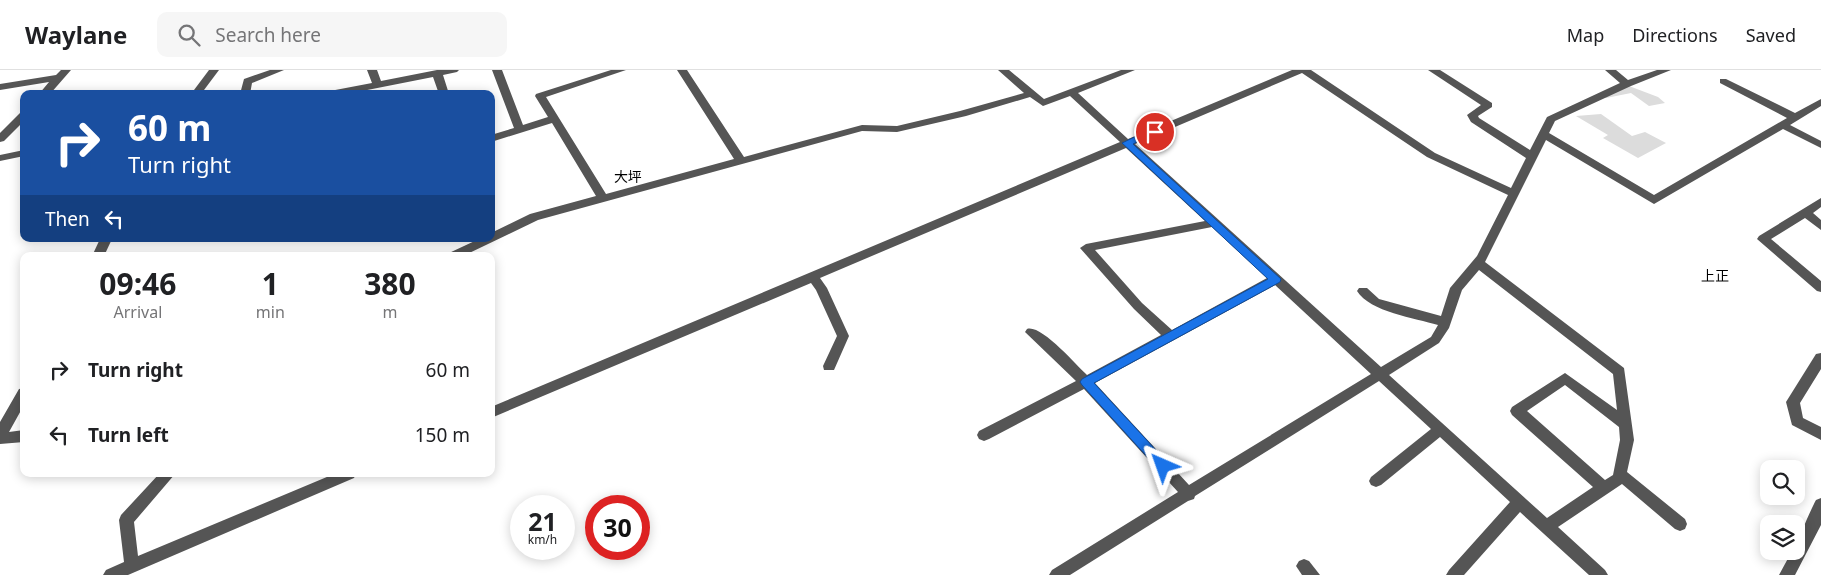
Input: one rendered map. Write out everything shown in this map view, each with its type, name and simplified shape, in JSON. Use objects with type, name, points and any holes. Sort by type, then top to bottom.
[{"type":"street","points":[[48,90],[66,70]]},
{"type":"street","points":[[199,90],[214,70]]},
{"type":"street","points":[[246,90],[247,81],[279,70]]},
{"type":"street","points":[[372,70],[378,84]]},
{"type":"street","points":[[349,90],[454,70]]},
{"type":"street","points":[[497,70],[520,130]]},
{"type":"street","points":[[603,198],[540,96],[621,70]]},
{"type":"street","points":[[682,70],[741,161]]},
{"type":"street","points":[[1003,70],[1043,104],[1130,70]]},
{"type":"street","points":[[495,411],[1300,70]]},
{"type":"street","points":[[1304,70],[1432,155],[1515,194]]},
{"type":"street","points":[[1433,70],[1488,105],[1472,115],[1475,120],[1533,157]]},
{"type":"street","points":[[1610,70],[1627,84]]},
{"type":"street","points":[[1057,575],[1189,495],[1435,340],[1445,322],[1456,288],[1482,258],[1552,119],[1627,84],[1666,70]]},
{"type":"street","points":[[437,73],[443,90]]},
{"type":"street","points":[[0,88],[58,78]]},
{"type":"street","points":[[1723,81],[1796,118]]},
{"type":"street","points":[[1072,93],[1600,575]]},
{"type":"street","points":[[495,236],[534,218],[862,128],[897,128],[962,114],[1031,94]]},
{"type":"street","points":[[1544,134],[1654,200],[1821,102]]},
{"type":"street","points":[[1810,110],[1821,116]]},
{"type":"street","points":[[0,139],[20,118]]},
{"type":"street","points":[[495,138],[554,119]]},
{"type":"street","points":[[1784,125],[1821,144]]},
{"type":"street","points":[[0,158],[20,154]]},
{"type":"street","points":[[1818,283],[1763,239],[1821,202]]},
{"type":"street","points":[[1804,212],[1821,226]]},
{"type":"street","points":[[1170,336],[1138,306],[1086,248],[1214,223]]},
{"type":"street","points":[[461,252],[482,242]]},
{"type":"street","points":[[1478,263],[1619,372],[1627,440],[1619,478],[1547,526]]},
{"type":"street","points":[[813,277],[821,288],[843,336],[829,366]]},
{"type":"street","points":[[984,435],[1276,279]]},
{"type":"street","points":[[1363,291],[1375,302],[1445,322]]},
{"type":"street","points":[[1031,332],[1047,344],[1086,382],[1189,495]]},
{"type":"street","points":[[1821,358],[1793,402],[1797,421],[1821,434]]},
{"type":"street","points":[[1604,488],[1517,411],[1565,378],[1625,424]]},
{"type":"street","points":[[0,434],[20,400]]},
{"type":"street","points":[[1376,482],[1440,429]]},
{"type":"street","points":[[0,438],[20,436]]},
{"type":"street","points":[[1620,474],[1680,524]]},
{"type":"street","points":[[132,566],[126,520],[165,477]]},
{"type":"street","points":[[111,575],[342,477]]},
{"type":"street","points":[[1454,575],[1520,502]]},
{"type":"street","points":[[1787,575],[1811,532],[1821,504]]},
{"type":"shaded area","points":[[1629,86],[1658,97],[1665,103],[1649,106],[1631,93],[1604,97]]},
{"type":"shaded area","points":[[1601,114],[1632,136],[1645,132],[1666,143],[1638,158],[1603,138],[1608,135],[1576,116]]},
{"type":"district","name":"大坪","points":[[628,177]]},
{"type":"district","name":"上正","points":[[1715,276]]},
{"type":"route","points":[[1155,132],[1127,143],[1276,279],[1086,382],[1163,466]]}]
